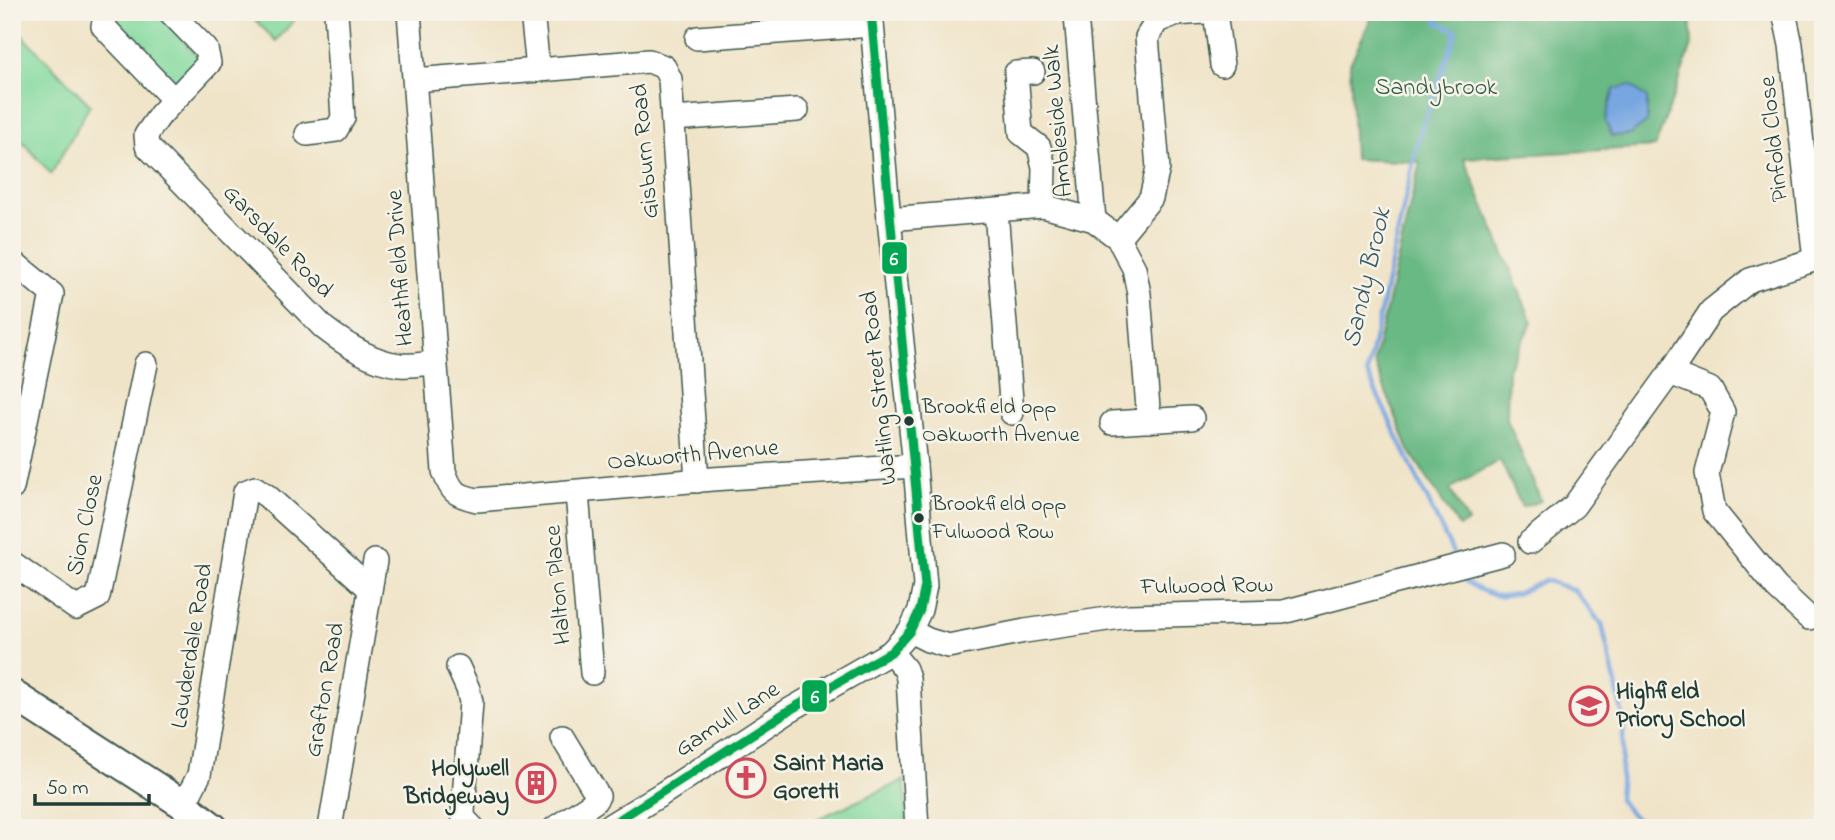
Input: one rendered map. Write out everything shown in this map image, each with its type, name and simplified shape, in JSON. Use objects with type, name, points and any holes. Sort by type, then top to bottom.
[{"type":"main road","points":[[12,694],[184,805],[214,828]]},
{"type":"street","points":[[107,12],[103,26],[174,100]]},
{"type":"street","name":"Garsdale Road","points":[[170,12],[206,49],[209,62],[146,135],[147,146],[315,319],[339,340],[355,350],[400,365],[435,363]]},
{"type":"street","points":[[307,134],[336,130],[343,118],[336,12]]},
{"type":"street","name":"Heathfield Drive","points":[[409,12],[444,471],[450,489],[462,497],[477,500]]},
{"type":"street","points":[[533,12],[538,69]]},
{"type":"street","points":[[1118,238],[1152,198],[1158,168],[1147,37],[1157,21],[1175,15],[1204,12]]},
{"type":"street","points":[[1215,12],[1222,65]]},
{"type":"street","name":"Pinfold Close","points":[[1784,12],[1791,45],[1819,258]]},
{"type":"street","name":"Ambleside Walk","points":[[1076,16],[1094,220]]},
{"type":"street","points":[[697,38],[872,19]]},
{"type":"street","name":"Watling Street Road","points":[[872,19],[925,586],[920,610],[910,631]]},
{"type":"street","name":"Gisburn Road","points":[[415,80],[649,61],[664,67],[670,79],[698,481]]},
{"type":"street","points":[[1033,72],[1017,73],[1017,85],[1021,133],[1039,146],[1044,167],[1043,206]]},
{"type":"street","points":[[673,119],[797,110]]},
{"type":"street","points":[[889,219],[1043,206],[1094,220],[1118,238],[1134,268],[1139,294],[1149,421]]},
{"type":"street","points":[[996,211],[1006,399]]},
{"type":"street","points":[[1530,542],[1574,506],[1711,311],[1749,280],[1819,258]]},
{"type":"street","points":[[12,261],[52,294],[12,488]]},
{"type":"street","name":"Sion Close","points":[[12,563],[76,608],[98,597],[146,364]]},
{"type":"street","points":[[1670,373],[1710,389],[1723,412],[1707,473],[1714,511],[1776,587],[1809,618]]},
{"type":"street","points":[[1112,423],[1192,418]]},
{"type":"street","name":"Oakworth Avenue","points":[[477,500],[915,466]]},
{"type":"street","name":"Lauderdale Road","points":[[184,805],[199,775],[245,492],[255,488],[267,496],[370,589]]},
{"type":"street","name":"Halton Place","points":[[577,493],[592,673]]},
{"type":"street","name":"Fulwood Row","points":[[910,631],[948,646],[1025,631],[1128,616],[1283,612],[1503,554]]},
{"type":"street","name":"Grafton Road","points":[[330,828],[374,561]]},
{"type":"street","name":"Gamull Lane","points":[[606,828],[788,711],[891,652],[910,631]]},
{"type":"street","points":[[891,652],[905,669],[908,678],[917,828]]},
{"type":"street","points":[[458,667],[471,702],[463,812],[464,819],[473,828]]},
{"type":"street","points":[[555,828],[594,802],[598,796],[562,737]]},
{"type":"green space","points":[[12,12],[24,12],[14,27],[90,105],[51,174],[12,129]]},
{"type":"green space","points":[[124,12],[157,12],[201,60],[172,86],[115,33],[114,21]]},
{"type":"green space","points":[[247,12],[296,12],[294,20],[276,41]]},
{"type":"green space","name":"Sandybrook","points":[[1374,12],[1690,12],[1692,45],[1655,147],[1464,158],[1532,322],[1508,369],[1507,419],[1541,501],[1522,507],[1500,460],[1450,489],[1468,522],[1459,527],[1409,450],[1374,362],[1420,162],[1354,159],[1350,64]]},
{"type":"green space","points":[[905,780],[907,828],[810,828],[808,823]]},
{"type":"water","points":[[1630,85],[1647,98],[1647,122],[1630,135],[1612,136],[1605,121],[1614,89]]},
{"type":"waterway","name":"Sandy Brook","points":[[1441,12],[1437,22],[1457,31],[1419,136],[1367,373],[1453,553]]},
{"type":"waterway","name":"Sandy Brook","points":[[1464,578],[1478,589],[1497,596],[1514,594],[1545,580],[1574,590],[1602,625],[1624,721],[1619,800],[1639,822],[1639,828]]},
{"type":"transit line","name":"6","points":[[606,828],[788,711],[891,652],[910,631],[920,610],[925,586],[871,12]]},
{"type":"place","name":"Brookfield opp Oakworth Avenue","points":[[909,421]]},
{"type":"place","name":"Brookfield opp Fulwood Row","points":[[919,518]]},
{"type":"place","name":"Highfield Priory School","points":[[1589,706]]},
{"type":"place","name":"Saint Maria Goretti","points":[[746,778]]},
{"type":"place","name":"Holywell Bridgeway","points":[[536,783]]}]
